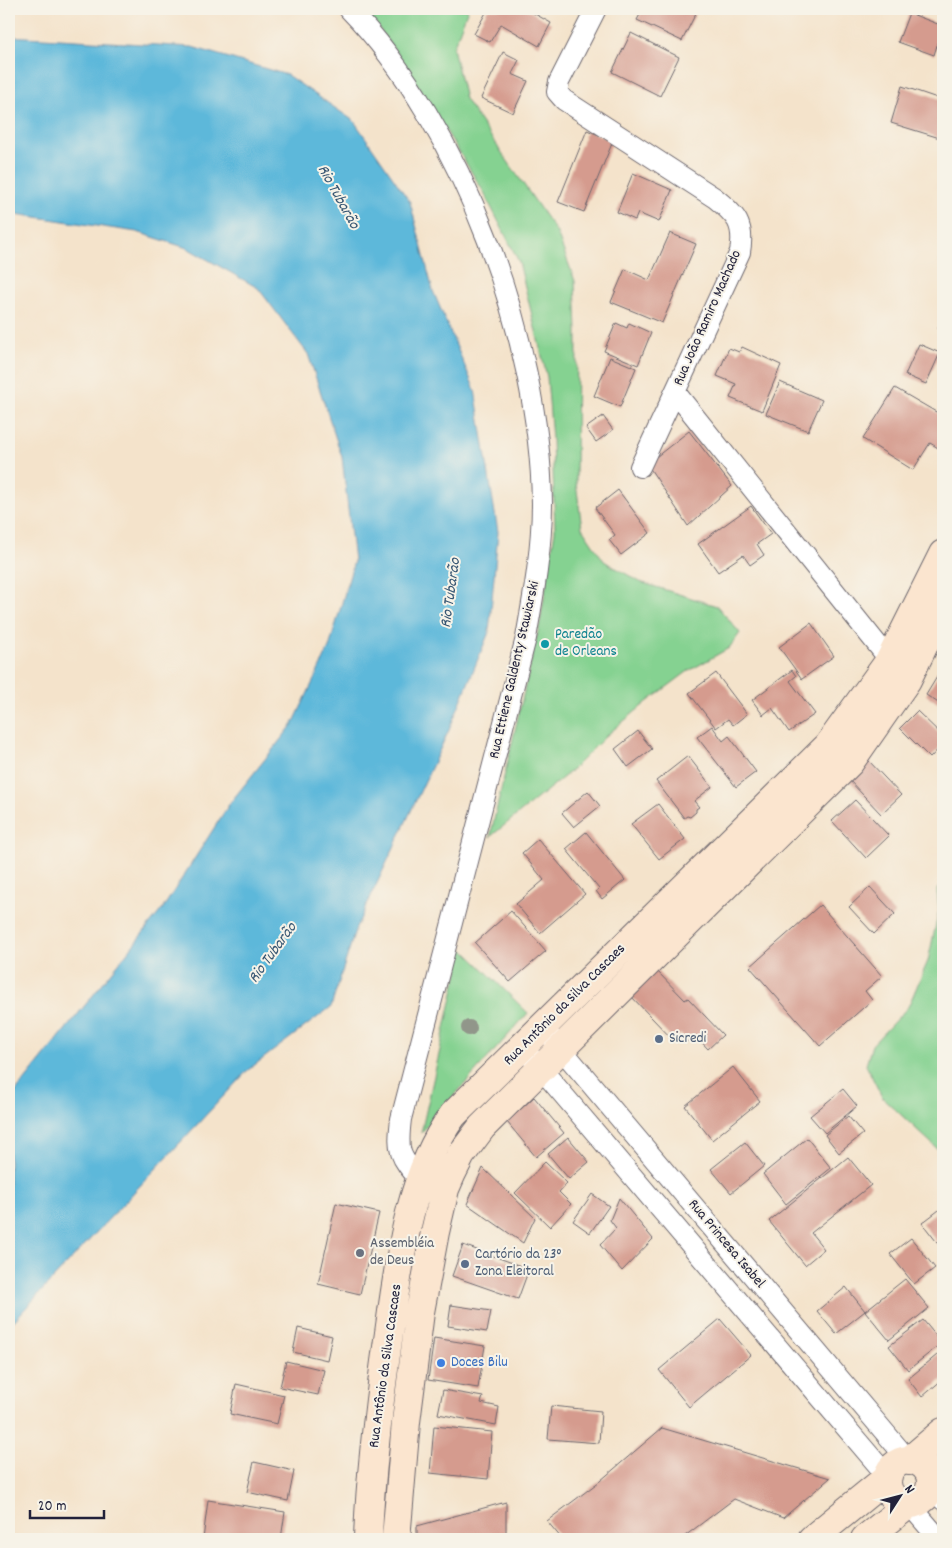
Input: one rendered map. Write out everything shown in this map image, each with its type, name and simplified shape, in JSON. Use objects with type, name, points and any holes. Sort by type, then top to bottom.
[{"type":"main road","name":"Rua Antônio da Silva Cascaes","points":[[396,1539],[406,1422],[426,1277],[445,1189],[461,1154],[471,1140],[540,1068],[850,762],[898,670],[943,554]]},
{"type":"main road","name":"Rua Antônio da Silva Cascaes","points":[[368,1539],[377,1419],[398,1278],[420,1180],[433,1147],[453,1115],[828,746],[898,670],[943,606]]},
{"type":"main road","points":[[420,1180],[445,1189]]},
{"type":"main road","points":[[377,1419],[406,1422]]},
{"type":"main road","points":[[812,1539],[888,1477],[895,1465],[909,1460],[943,1432]]},
{"type":"main road","points":[[888,1477],[889,1490],[892,1496],[909,1504],[926,1497],[939,1487],[930,1478],[923,1465],[909,1460]]},
{"type":"main road","points":[[865,1539],[909,1504]]},
{"type":"street","name":"Rua Ettiene Galdenty Stawiarski","points":[[349,9],[393,62],[423,107],[471,202],[498,268],[514,320],[531,386],[539,448],[542,504],[537,577],[526,638],[401,1120],[398,1140],[402,1159],[420,1180]]},
{"type":"street","name":"Rua João Ramiro Machado","points":[[596,9],[559,82],[557,92],[564,100],[716,198],[730,209],[738,221],[743,237],[740,252],[675,392],[898,670]]},
{"type":"street","points":[[640,467],[675,392]]},
{"type":"street","name":"Rua Princesa Isabel","points":[[543,1027],[909,1460]]},
{"type":"street","name":"Rua Princesa Isabel","points":[[522,1047],[888,1477]]},
{"type":"street","points":[[752,1318],[774,1300]]},
{"type":"street","points":[[909,1504],[939,1539]]},
{"type":"green space","points":[[365,9],[468,9],[453,48],[465,99],[557,233],[575,281],[577,332],[576,483],[582,528],[604,561],[640,582],[717,606],[740,633],[729,648],[687,672],[647,702],[607,735],[571,771],[490,837],[540,623],[555,531],[552,439],[547,377],[519,262],[482,189],[405,65]]},
{"type":"green space","points":[[943,881],[943,1154],[882,1097],[866,1065],[872,1045],[908,1007],[928,961],[939,910],[937,892]]},
{"type":"green space","points":[[463,949],[528,1013],[421,1133]]},
{"type":"water","name":"Rio Tubarão","points":[[9,36],[192,47],[287,75],[354,121],[410,202],[433,291],[475,390],[498,532],[489,632],[449,730],[356,928],[331,1007],[248,1070],[9,1326],[9,1100],[163,908],[230,803],[293,724],[329,648],[354,561],[342,457],[308,354],[258,288],[187,248],[137,232],[9,213]]},
{"type":"building","points":[[488,9],[526,9],[551,23],[539,46],[501,24],[490,42],[474,34]]},
{"type":"building","points":[[643,9],[698,9],[682,41],[637,20]]},
{"type":"building","points":[[909,13],[943,26],[934,55],[898,42]]},
{"type":"building","points":[[631,33],[679,57],[660,96],[612,72]]},
{"type":"building","points":[[503,52],[519,60],[512,74],[528,81],[513,113],[481,98]]},
{"type":"building","points":[[902,86],[943,100],[943,139],[891,123]]},
{"type":"building","points":[[587,130],[613,141],[584,212],[558,202]]},
{"type":"building","points":[[633,173],[672,190],[659,222],[638,213],[635,220],[617,212]]},
{"type":"building","points":[[670,233],[696,244],[662,323],[611,302],[625,269],[649,280]]},
{"type":"building","points":[[943,306],[943,330],[938,329]]},
{"type":"building","points":[[616,323],[627,328],[629,323],[651,333],[638,365],[604,351]]},
{"type":"building","points":[[919,344],[940,353],[926,384],[905,375]]},
{"type":"building","points":[[742,347],[781,365],[762,411],[730,398],[736,384],[717,376],[729,348],[739,352]]},
{"type":"building","points":[[610,357],[636,368],[620,407],[594,396]]},
{"type":"building","points":[[780,382],[822,400],[808,431],[766,414]]},
{"type":"building","points":[[895,388],[943,416],[943,451],[930,443],[913,470],[863,439]]},
{"type":"building","points":[[603,416],[613,430],[596,442],[586,428]]},
{"type":"building","points":[[689,431],[732,486],[688,526],[647,464]]},
{"type":"building","points":[[618,490],[650,533],[621,555],[609,540],[615,535],[595,508]]},
{"type":"building","points":[[751,506],[771,534],[757,544],[764,555],[750,565],[743,555],[718,572],[698,544]]},
{"type":"building","points":[[811,623],[834,656],[802,679],[779,647]]},
{"type":"building","points":[[943,667],[943,706],[926,695]]},
{"type":"building","points":[[792,670],[796,676],[790,681],[815,714],[789,732],[772,708],[763,715],[752,700]]},
{"type":"building","points":[[716,673],[747,714],[733,725],[728,719],[716,728],[689,693]]},
{"type":"building","points":[[917,711],[943,736],[943,744],[930,758],[900,728]]},
{"type":"building","points":[[712,726],[723,741],[729,736],[756,772],[736,787],[697,737]]},
{"type":"building","points":[[638,731],[652,749],[628,767],[615,749]]},
{"type":"building","points":[[688,756],[712,787],[694,801],[699,807],[696,809],[696,812],[690,817],[684,818],[656,781]]},
{"type":"building","points":[[868,760],[901,795],[881,814],[848,779]]},
{"type":"building","points":[[588,791],[600,806],[574,827],[562,813]]},
{"type":"building","points":[[855,800],[889,836],[866,858],[832,821]]},
{"type":"building","points":[[658,804],[685,839],[659,859],[631,824]]},
{"type":"building","points":[[586,832],[625,880],[602,899],[596,891],[599,889],[566,849]]},
{"type":"building","points":[[538,839],[585,894],[540,933],[516,904],[544,880],[522,853]]},
{"type":"building","points":[[870,887],[895,914],[874,934],[849,907]]},
{"type":"building","points":[[820,905],[882,976],[865,991],[872,1000],[820,1046],[750,967]]},
{"type":"building","points":[[511,911],[546,951],[510,982],[475,943]]},
{"type":"building","points":[[655,969],[685,1000],[688,998],[723,1035],[708,1049],[695,1035],[688,1042],[680,1034],[674,1041],[629,994]]},
{"type":"building","points":[[733,1067],[760,1101],[712,1140],[685,1106]]},
{"type":"building","points":[[843,1089],[857,1106],[825,1133],[810,1116]]},
{"type":"building","points":[[534,1097],[564,1133],[536,1157],[507,1122]]},
{"type":"building","points":[[848,1116],[863,1134],[839,1153],[825,1135]]},
{"type":"building","points":[[568,1137],[589,1162],[569,1179],[548,1154]]},
{"type":"building","points":[[807,1138],[831,1168],[786,1204],[763,1174]]},
{"type":"building","points":[[745,1142],[764,1166],[731,1193],[711,1169]]},
{"type":"building","points":[[848,1157],[871,1185],[811,1233],[824,1249],[805,1265],[769,1221]]},
{"type":"building","points":[[545,1162],[567,1183],[559,1192],[571,1204],[550,1227],[515,1193]]},
{"type":"building","points":[[483,1168],[535,1218],[523,1243],[467,1204]]},
{"type":"building","points":[[592,1194],[609,1206],[590,1233],[573,1221]]},
{"type":"building","points":[[619,1198],[653,1239],[622,1271],[600,1245],[616,1228],[610,1220]]},
{"type":"building","points":[[336,1203],[379,1213],[360,1294],[318,1284]]},
{"type":"building","points":[[943,1207],[943,1250],[922,1223]]},
{"type":"building","points":[[911,1238],[935,1268],[914,1284],[890,1254]]},
{"type":"building","points":[[463,1245],[529,1269],[518,1299],[452,1276]]},
{"type":"building","points":[[905,1279],[929,1308],[889,1340],[865,1311]]},
{"type":"building","points":[[846,1287],[865,1311],[836,1334],[817,1311]]},
{"type":"building","points":[[451,1305],[491,1311],[487,1332],[448,1326]]},
{"type":"building","points":[[720,1319],[751,1355],[689,1407],[659,1370]]},
{"type":"building","points":[[923,1320],[942,1343],[908,1370],[889,1346]]},
{"type":"building","points":[[298,1328],[332,1336],[327,1360],[293,1352]]},
{"type":"building","points":[[434,1338],[485,1346],[478,1388],[428,1380]]},
{"type":"building","points":[[943,1350],[943,1379],[922,1397],[908,1379]]},
{"type":"building","points":[[286,1361],[324,1370],[318,1395],[280,1387]]},
{"type":"building","points":[[236,1384],[284,1395],[277,1424],[230,1414]]},
{"type":"building","points":[[443,1390],[483,1397],[481,1403],[499,1407],[496,1425],[438,1414]]},
{"type":"building","points":[[551,1406],[601,1411],[599,1443],[548,1439]]},
{"type":"building","points":[[434,1426],[492,1432],[488,1479],[430,1473]]},
{"type":"building","points":[[662,1428],[830,1478],[783,1518],[734,1499],[681,1539],[562,1539],[547,1521],[600,1481]]},
{"type":"building","points":[[254,1462],[294,1471],[288,1501],[247,1492]]},
{"type":"building","points":[[208,1500],[285,1512],[281,1539],[203,1539]]},
{"type":"building","points":[[506,1502],[506,1539],[417,1539],[417,1526]]},
{"type":"place","name":"Paredão de Orleans","points":[[545,644]]},
{"type":"place","name":"Sicredi","points":[[659,1039]]},
{"type":"place","name":"Assembléia de Deus","points":[[360,1253]]},
{"type":"place","name":"Cartório da 23° Zona Eleitoral","points":[[465,1264]]},
{"type":"place","name":"Doces Bilu","points":[[441,1363]]}]
